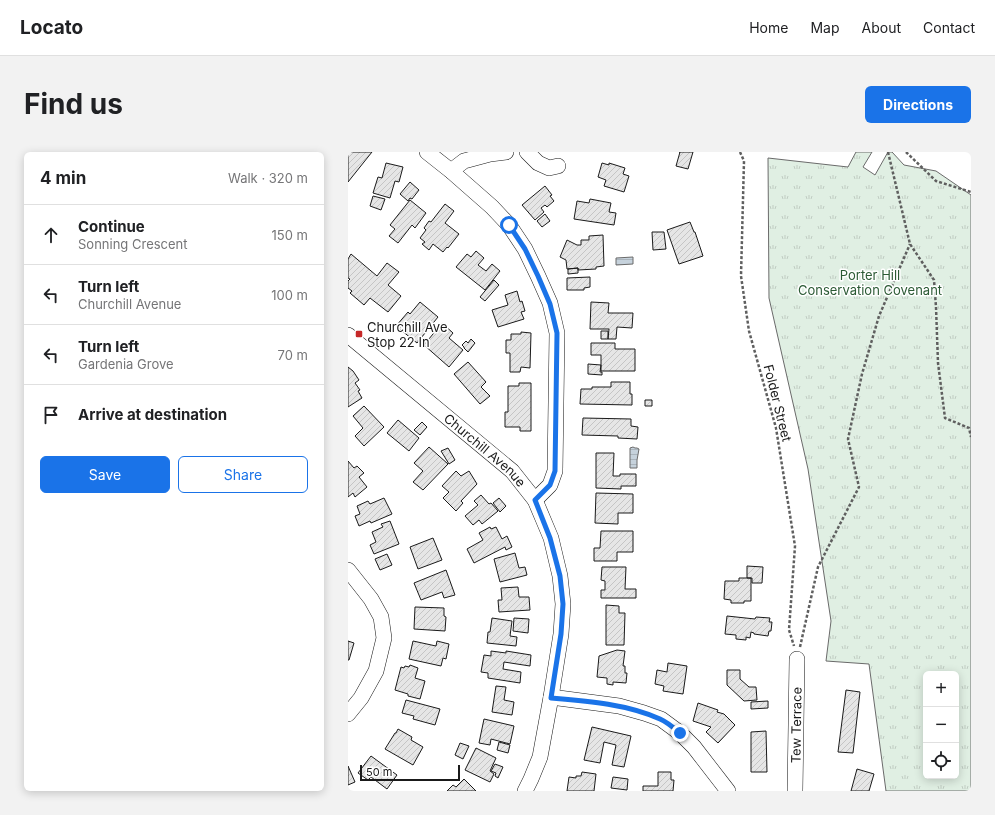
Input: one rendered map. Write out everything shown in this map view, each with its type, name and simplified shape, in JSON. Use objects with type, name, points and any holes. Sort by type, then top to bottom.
[{"type":"street","points":[[427,152],[492,207],[509,225],[525,249],[550,304],[557,333],[555,471],[550,485],[535,500]]},
{"type":"street","points":[[451,171],[464,161],[490,154],[506,152]]},
{"type":"street","points":[[527,152],[538,163],[549,168],[558,166]]},
{"type":"street","name":"Churchill Avenue","points":[[348,335],[512,471],[535,500],[550,538],[560,576],[563,604],[561,634],[540,756],[525,791]]},
{"type":"street","points":[[348,570],[371,599],[380,617],[384,638],[376,671],[361,698],[348,714]]},
{"type":"street","name":"Tew Terrace","points":[[795,791],[797,659]]},
{"type":"street","points":[[551,698],[619,706],[644,713],[661,720],[680,733],[694,747],[728,791]]},
{"type":"path","name":"Folder Street","points":[[740,152],[744,161],[741,276],[749,331],[776,428],[795,546],[789,630],[797,659]]},
{"type":"path","points":[[888,152],[910,244],[934,280],[938,363],[945,418],[969,428],[971,437]]},
{"type":"path","points":[[906,152],[936,181],[971,192]]},
{"type":"path","points":[[797,659],[818,567],[859,487],[848,439],[862,374],[879,316],[910,244]]},
{"type":"green space","name":"Porter Hill Conservation Covenant","points":[[856,152],[872,152],[863,167],[875,175],[888,152],[892,152],[904,165],[936,171],[971,195],[971,791],[886,791],[869,664],[826,661],[831,621],[808,469],[769,298],[768,158],[848,167]]},
{"type":"shaded area","points":[[633,257],[633,264],[616,265],[616,258]]},
{"type":"shaded area","points":[[633,447],[639,449],[637,468],[630,468],[630,448]]},
{"type":"building","points":[[349,152],[372,152],[348,182],[348,154]]},
{"type":"building","points":[[680,152],[693,152],[688,169],[676,166]]},
{"type":"building","points":[[386,163],[403,167],[399,182],[395,181],[390,198],[373,193],[378,177],[382,178]]},
{"type":"building","points":[[602,163],[609,165],[609,163],[625,168],[623,174],[629,176],[624,192],[604,186],[606,180],[598,177]]},
{"type":"building","points":[[410,182],[419,190],[412,199],[410,198],[408,201],[400,194]]},
{"type":"building","points":[[545,186],[552,195],[550,196],[554,201],[547,207],[545,205],[541,208],[544,212],[535,220],[522,205]]},
{"type":"building","points":[[373,196],[385,199],[381,210],[370,206]]},
{"type":"building","points":[[590,199],[611,203],[609,212],[616,213],[614,225],[574,219],[577,201],[589,203]]},
{"type":"building","points":[[410,200],[426,213],[415,228],[412,225],[398,243],[389,236],[395,229],[390,225]]},
{"type":"building","points":[[445,204],[454,211],[445,223],[459,234],[443,252],[433,244],[429,250],[422,244],[425,242],[420,238],[426,230],[424,228],[429,221],[431,222]]},
{"type":"building","points":[[545,214],[550,221],[542,227],[537,221]]},
{"type":"building","points":[[690,222],[703,256],[679,264],[667,230]]},
{"type":"building","points":[[652,232],[664,232],[666,249],[653,250]]},
{"type":"building","points":[[603,235],[604,266],[596,267],[596,269],[567,269],[566,260],[560,257],[567,240],[577,245],[581,245],[581,240],[589,240],[589,236]]},
{"type":"building","points":[[476,251],[484,258],[478,265],[486,271],[492,264],[500,271],[485,290],[456,267],[467,254],[471,257]]},
{"type":"building","points":[[351,254],[377,276],[387,263],[399,272],[388,285],[401,296],[388,312],[370,298],[364,305],[350,293],[352,291],[348,288],[348,281],[350,279],[348,278],[348,259]]},
{"type":"building","points":[[578,268],[578,273],[568,274],[568,269]]},
{"type":"building","points":[[590,277],[590,287],[584,288],[584,290],[567,290],[567,278]]},
{"type":"building","points":[[494,280],[499,285],[485,301],[480,297]]},
{"type":"building","points":[[517,291],[520,302],[522,301],[525,311],[521,312],[524,319],[498,327],[492,310],[508,305],[505,295]]},
{"type":"building","points":[[420,302],[438,317],[417,343],[396,326],[408,312],[410,314]]},
{"type":"building","points":[[591,302],[609,303],[608,313],[633,313],[632,328],[617,327],[616,339],[608,339],[609,329],[590,329]]},
{"type":"building","points":[[442,323],[453,333],[449,338],[463,350],[449,367],[424,345]]},
{"type":"building","points":[[601,331],[608,331],[608,339],[601,339]]},
{"type":"building","points":[[521,332],[531,333],[530,368],[521,367],[520,372],[510,372],[510,353],[506,353],[506,340],[511,340],[511,334],[521,334]]},
{"type":"building","points":[[471,339],[475,343],[468,352],[462,345],[466,341],[468,343]]},
{"type":"building","points":[[591,343],[615,343],[615,349],[635,349],[635,371],[601,371],[601,355],[591,355]]},
{"type":"building","points":[[468,362],[486,382],[481,387],[490,396],[480,404],[454,374]]},
{"type":"building","points":[[588,364],[601,365],[600,372],[602,372],[602,375],[588,374]]},
{"type":"building","points":[[348,367],[353,371],[359,380],[355,383],[360,390],[358,391],[362,398],[348,407]]},
{"type":"building","points":[[611,382],[630,382],[632,405],[580,404],[581,389],[592,389],[592,387],[611,387]]},
{"type":"building","points":[[519,383],[531,383],[531,431],[520,431],[520,427],[505,427],[505,412],[508,412],[508,386],[519,386]]},
{"type":"building","points":[[645,400],[652,400],[652,406],[645,406]]},
{"type":"building","points":[[364,406],[384,427],[364,446],[355,436],[363,428],[353,416]]},
{"type":"building","points":[[583,418],[631,419],[631,426],[638,427],[637,439],[618,438],[618,436],[582,435]]},
{"type":"building","points":[[398,420],[419,438],[409,451],[387,433]]},
{"type":"building","points":[[422,422],[427,427],[420,435],[414,430]]},
{"type":"building","points":[[429,447],[448,464],[423,490],[413,482],[423,471],[414,463]]},
{"type":"building","points":[[448,448],[455,460],[449,464],[441,451]]},
{"type":"building","points":[[596,453],[614,453],[613,476],[620,476],[620,474],[636,474],[636,486],[621,486],[621,489],[596,488]]},
{"type":"building","points":[[348,461],[354,468],[357,466],[364,473],[359,477],[367,487],[355,497],[353,493],[348,497]]},
{"type":"building","points":[[456,471],[461,476],[469,471],[477,484],[461,501],[463,503],[456,511],[443,498],[449,492],[442,486]]},
{"type":"building","points":[[596,493],[633,494],[633,513],[618,513],[618,524],[595,523]]},
{"type":"building","points":[[481,495],[498,511],[482,524],[479,520],[473,525],[465,516],[478,505],[474,501]]},
{"type":"building","points":[[384,498],[392,514],[371,523],[370,521],[359,526],[355,516],[360,514],[357,506],[368,501],[370,504]]},
{"type":"building","points":[[499,498],[506,506],[500,512],[493,503]]},
{"type":"building","points":[[390,521],[399,544],[374,554],[370,545],[376,542],[372,532],[383,527],[381,524]]},
{"type":"building","points":[[490,527],[491,529],[496,527],[502,539],[507,536],[512,547],[506,550],[505,547],[474,563],[467,549],[483,540],[479,533]]},
{"type":"building","points":[[601,531],[633,531],[633,552],[617,552],[617,561],[594,561],[594,548],[600,548]]},
{"type":"building","points":[[433,538],[442,560],[418,569],[410,547]]},
{"type":"building","points":[[515,553],[519,568],[525,567],[527,575],[500,582],[494,559]]},
{"type":"building","points":[[387,554],[392,565],[380,570],[375,559]]},
{"type":"building","points":[[747,566],[763,567],[762,583],[752,583],[752,578],[747,578]]},
{"type":"building","points":[[602,567],[626,567],[625,589],[636,589],[636,598],[601,598],[601,590],[605,590],[605,581],[601,580]]},
{"type":"building","points":[[446,570],[455,595],[444,598],[442,592],[421,600],[414,583]]},
{"type":"building","points":[[739,578],[751,578],[751,601],[744,601],[744,603],[731,603],[731,600],[724,599],[725,581],[739,581]]},
{"type":"building","points":[[518,587],[519,597],[529,597],[530,610],[499,612],[498,600],[502,600],[501,588]]},
{"type":"building","points":[[606,605],[619,606],[619,613],[625,613],[624,645],[606,645]]},
{"type":"building","points":[[415,607],[444,608],[444,616],[446,617],[445,631],[414,629]]},
{"type":"building","points":[[727,616],[755,619],[756,617],[770,618],[769,622],[772,622],[771,631],[769,631],[768,636],[754,634],[751,632],[750,638],[746,637],[746,640],[736,639],[736,635],[725,634]]},
{"type":"building","points":[[492,618],[512,621],[510,636],[517,637],[516,646],[487,643]]},
{"type":"building","points":[[514,618],[529,619],[528,633],[513,631]]},
{"type":"building","points":[[348,641],[354,643],[349,660],[348,660]]},
{"type":"building","points":[[413,641],[436,646],[437,641],[449,644],[446,659],[443,658],[441,666],[409,659]]},
{"type":"building","points":[[617,650],[625,651],[623,666],[625,666],[625,673],[627,673],[626,683],[613,682],[613,685],[607,684],[607,678],[597,677],[599,656]]},
{"type":"building","points":[[491,651],[506,653],[506,651],[531,655],[530,666],[504,662],[503,669],[521,672],[520,683],[488,678],[488,673],[481,672],[484,655],[491,656]]},
{"type":"building","points":[[668,663],[687,666],[683,694],[663,691],[664,686],[655,684],[657,670],[667,672]]},
{"type":"building","points":[[410,665],[418,668],[415,678],[425,681],[420,699],[408,696],[408,694],[395,690],[401,667],[409,667]]},
{"type":"building","points":[[727,670],[740,670],[740,679],[749,687],[756,687],[757,700],[744,701],[727,685]]},
{"type":"building","points":[[496,686],[506,687],[504,700],[514,702],[512,715],[492,712]]},
{"type":"building","points":[[846,690],[860,692],[853,753],[838,752]]},
{"type":"building","points":[[406,700],[440,709],[435,725],[413,719],[414,716],[402,713]]},
{"type":"building","points":[[768,701],[768,708],[751,709],[751,702]]},
{"type":"building","points":[[698,703],[718,710],[717,712],[724,714],[735,725],[718,743],[706,732],[711,727],[693,721]]},
{"type":"building","points":[[484,719],[514,726],[510,744],[491,739],[490,745],[479,743]]},
{"type":"building","points":[[592,727],[631,736],[624,767],[612,765],[616,745],[604,742],[600,763],[584,760]]},
{"type":"building","points":[[398,729],[412,737],[411,740],[423,747],[413,765],[385,749]]},
{"type":"building","points":[[766,731],[767,772],[751,772],[751,732]]},
{"type":"building","points":[[499,742],[510,745],[508,753],[497,750]]},
{"type":"building","points":[[460,743],[469,746],[463,759],[455,755]]},
{"type":"building","points":[[476,748],[496,758],[490,771],[494,774],[490,782],[465,770]]},
{"type":"building","points":[[371,756],[397,775],[387,789],[371,777],[368,780],[358,773]]},
{"type":"building","points":[[495,764],[503,767],[498,778],[495,776],[496,773],[491,771]]},
{"type":"building","points":[[348,766],[355,782],[348,785]]},
{"type":"building","points":[[857,769],[874,774],[869,791],[851,791]]},
{"type":"building","points":[[582,772],[596,774],[594,791],[567,791],[569,777],[576,778],[576,776],[581,776]]},
{"type":"building","points":[[658,772],[671,772],[671,780],[674,780],[673,791],[643,791],[643,786],[658,786]]},
{"type":"building","points":[[613,777],[628,779],[627,790],[611,788]]},
{"type":"building","points":[[464,779],[476,791],[447,791],[453,785],[456,787]]},
{"type":"place","name":"Churchill Ave Stop 22 In","points":[[359,334]]},
{"type":"route","points":[[509,225],[525,249],[538,276],[550,304],[557,333],[555,471],[550,485],[535,500],[550,538],[560,576],[563,604],[561,634],[551,698],[619,706],[644,713],[661,720],[680,733]]}]
